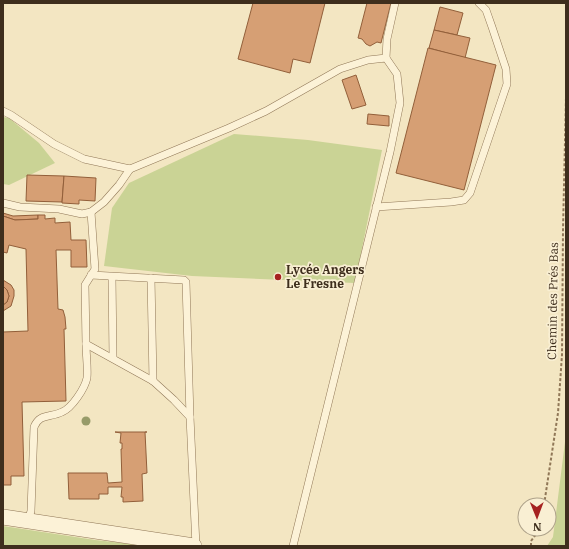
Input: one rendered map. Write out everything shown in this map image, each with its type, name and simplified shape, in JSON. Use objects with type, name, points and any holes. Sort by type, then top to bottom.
[{"type":"street","points":[[3,517],[195,546]]},
{"type":"lane","points":[[293,546],[400,103],[397,74],[386,58],[387,39],[395,3]]},
{"type":"lane","points":[[376,206],[451,202],[464,200],[470,193],[507,84],[506,69],[492,27],[486,10],[479,3]]},
{"type":"lane","points":[[3,203],[20,208],[59,209],[82,214],[91,212],[104,202],[119,185],[130,169],[266,111],[340,69],[368,60],[386,58]]},
{"type":"lane","points":[[3,112],[11,115],[54,144],[84,159],[130,169]]},
{"type":"lane","points":[[28,521],[31,511],[34,428],[38,420],[42,417],[64,412],[71,407],[86,382],[85,285],[95,269],[91,212]]},
{"type":"lane","points":[[91,275],[151,278],[186,282],[195,546]]},
{"type":"lane","points":[[112,277],[113,358]]},
{"type":"lane","points":[[151,278],[153,381]]},
{"type":"lane","points":[[86,344],[153,381],[190,417]]},
{"type":"path","name":"Chemin des Prés Bas","points":[[545,497],[558,413],[562,355],[562,230],[566,97]]},
{"type":"green space","points":[[3,117],[9,118],[39,143],[55,163],[9,185],[3,184]]},
{"type":"green space","points":[[234,134],[308,140],[382,150],[355,283],[192,276],[104,266],[112,208],[129,183]]},
{"type":"green space","points":[[566,434],[566,546],[547,546],[553,537],[557,537],[557,505]]},
{"type":"green space","points":[[3,526],[95,540],[149,546],[3,546]]},
{"type":"building","points":[[253,3],[325,3],[310,63],[293,59],[290,73],[238,59]]},
{"type":"building","points":[[367,3],[391,3],[381,43],[377,42],[370,46],[362,39],[358,38]]},
{"type":"building","points":[[440,7],[463,13],[457,35],[434,30]]},
{"type":"building","points":[[434,30],[470,38],[465,58],[429,48]]},
{"type":"building","points":[[428,48],[496,65],[464,190],[396,173]]},
{"type":"building","points":[[356,75],[366,105],[352,109],[342,80]]},
{"type":"building","points":[[368,114],[389,116],[389,126],[367,124]]},
{"type":"building","points":[[27,175],[64,176],[62,202],[26,201]]},
{"type":"building","points":[[64,176],[96,178],[95,201],[79,200],[79,204],[62,203]]},
{"type":"building","points":[[3,213],[13,216],[38,215],[38,219],[15,220],[3,216]]},
{"type":"building","points":[[38,215],[45,215],[45,219],[55,218],[55,223],[70,222],[71,240],[86,240],[87,267],[71,267],[71,250],[56,250],[58,309],[63,310],[66,329],[64,329],[66,401],[22,402],[24,476],[11,476],[11,485],[3,485],[3,332],[28,331],[26,249],[9,245],[7,253],[3,252],[3,216],[15,220],[38,219]]},
{"type":"building","points":[[3,280],[11,285],[14,290],[14,296],[11,306],[3,311],[3,305],[7,302],[9,296],[7,290],[3,286]]},
{"type":"building","points":[[3,286],[7,290],[9,296],[7,302],[3,305]]},
{"type":"building","points":[[115,432],[145,432],[147,473],[142,474],[143,501],[123,502],[123,497],[121,497],[122,487],[108,487],[108,494],[99,494],[99,499],[69,499],[68,473],[107,473],[108,483],[122,482],[122,443],[120,443],[121,433]]},
{"type":"place","name":"Lycée Angers Le Fresne","points":[[278,277]]}]
